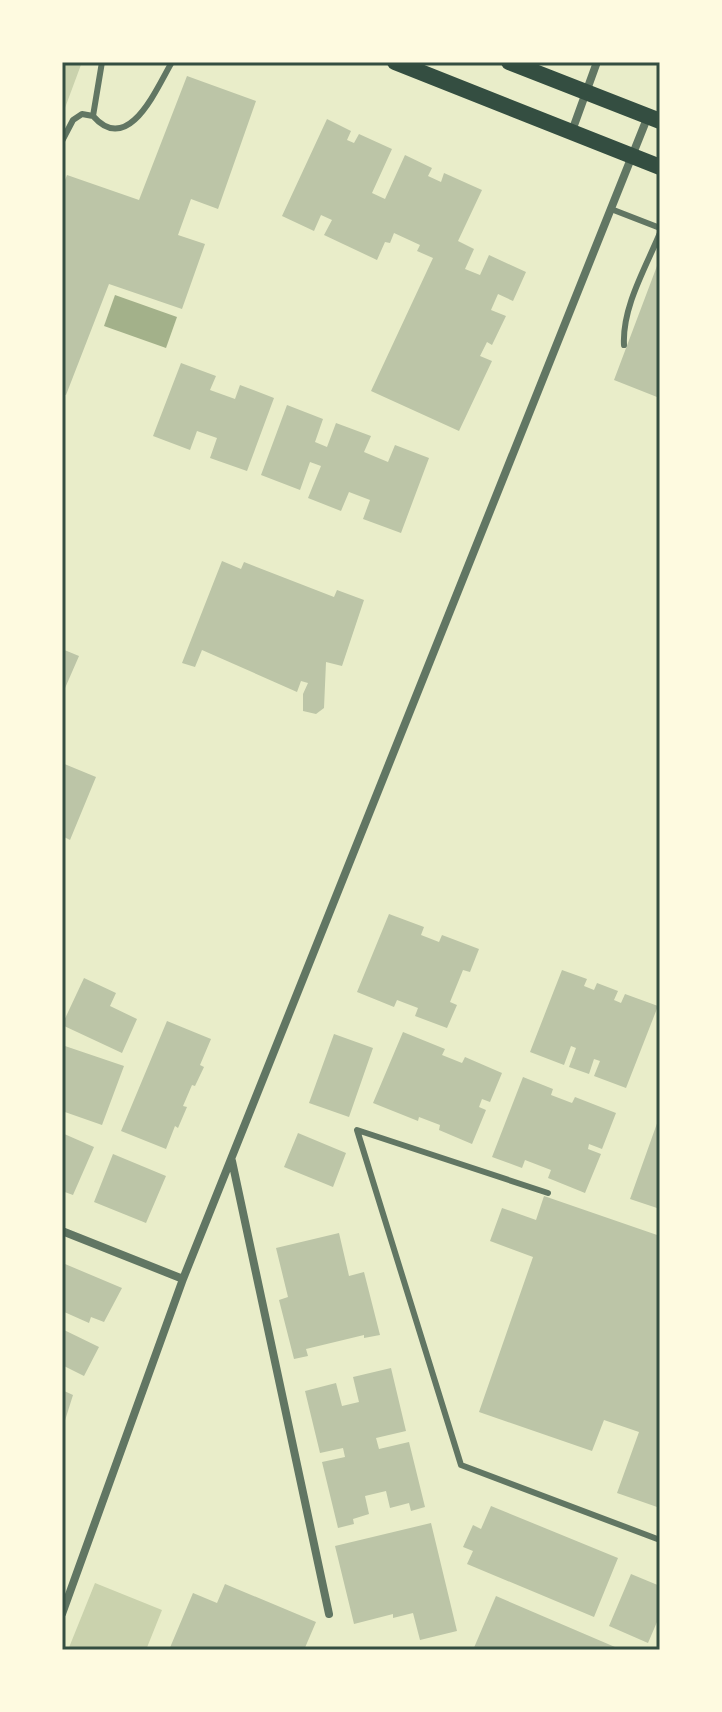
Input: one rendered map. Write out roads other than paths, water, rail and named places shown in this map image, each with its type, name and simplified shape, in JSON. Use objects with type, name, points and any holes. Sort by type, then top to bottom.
[{"type":"main road","points":[[395,62],[660,167]]},
{"type":"main road","points":[[509,62],[654,119]]},
{"type":"street","points":[[572,131],[597,62]]},
{"type":"street","points":[[62,1614],[183,1279],[632,155],[654,119]]},
{"type":"street","points":[[231,1158],[329,1614]]},
{"type":"street","points":[[62,1231],[183,1279]]},
{"type":"lane","points":[[93,116],[102,62]]},
{"type":"lane","points":[[62,141],[73,120],[82,114],[117,128],[125,128],[137,121],[172,62]]},
{"type":"lane","points":[[611,209],[660,231],[632,302],[623,334],[624,345]]},
{"type":"lane","points":[[548,1193],[357,1130],[461,1465],[660,1540]]}]
